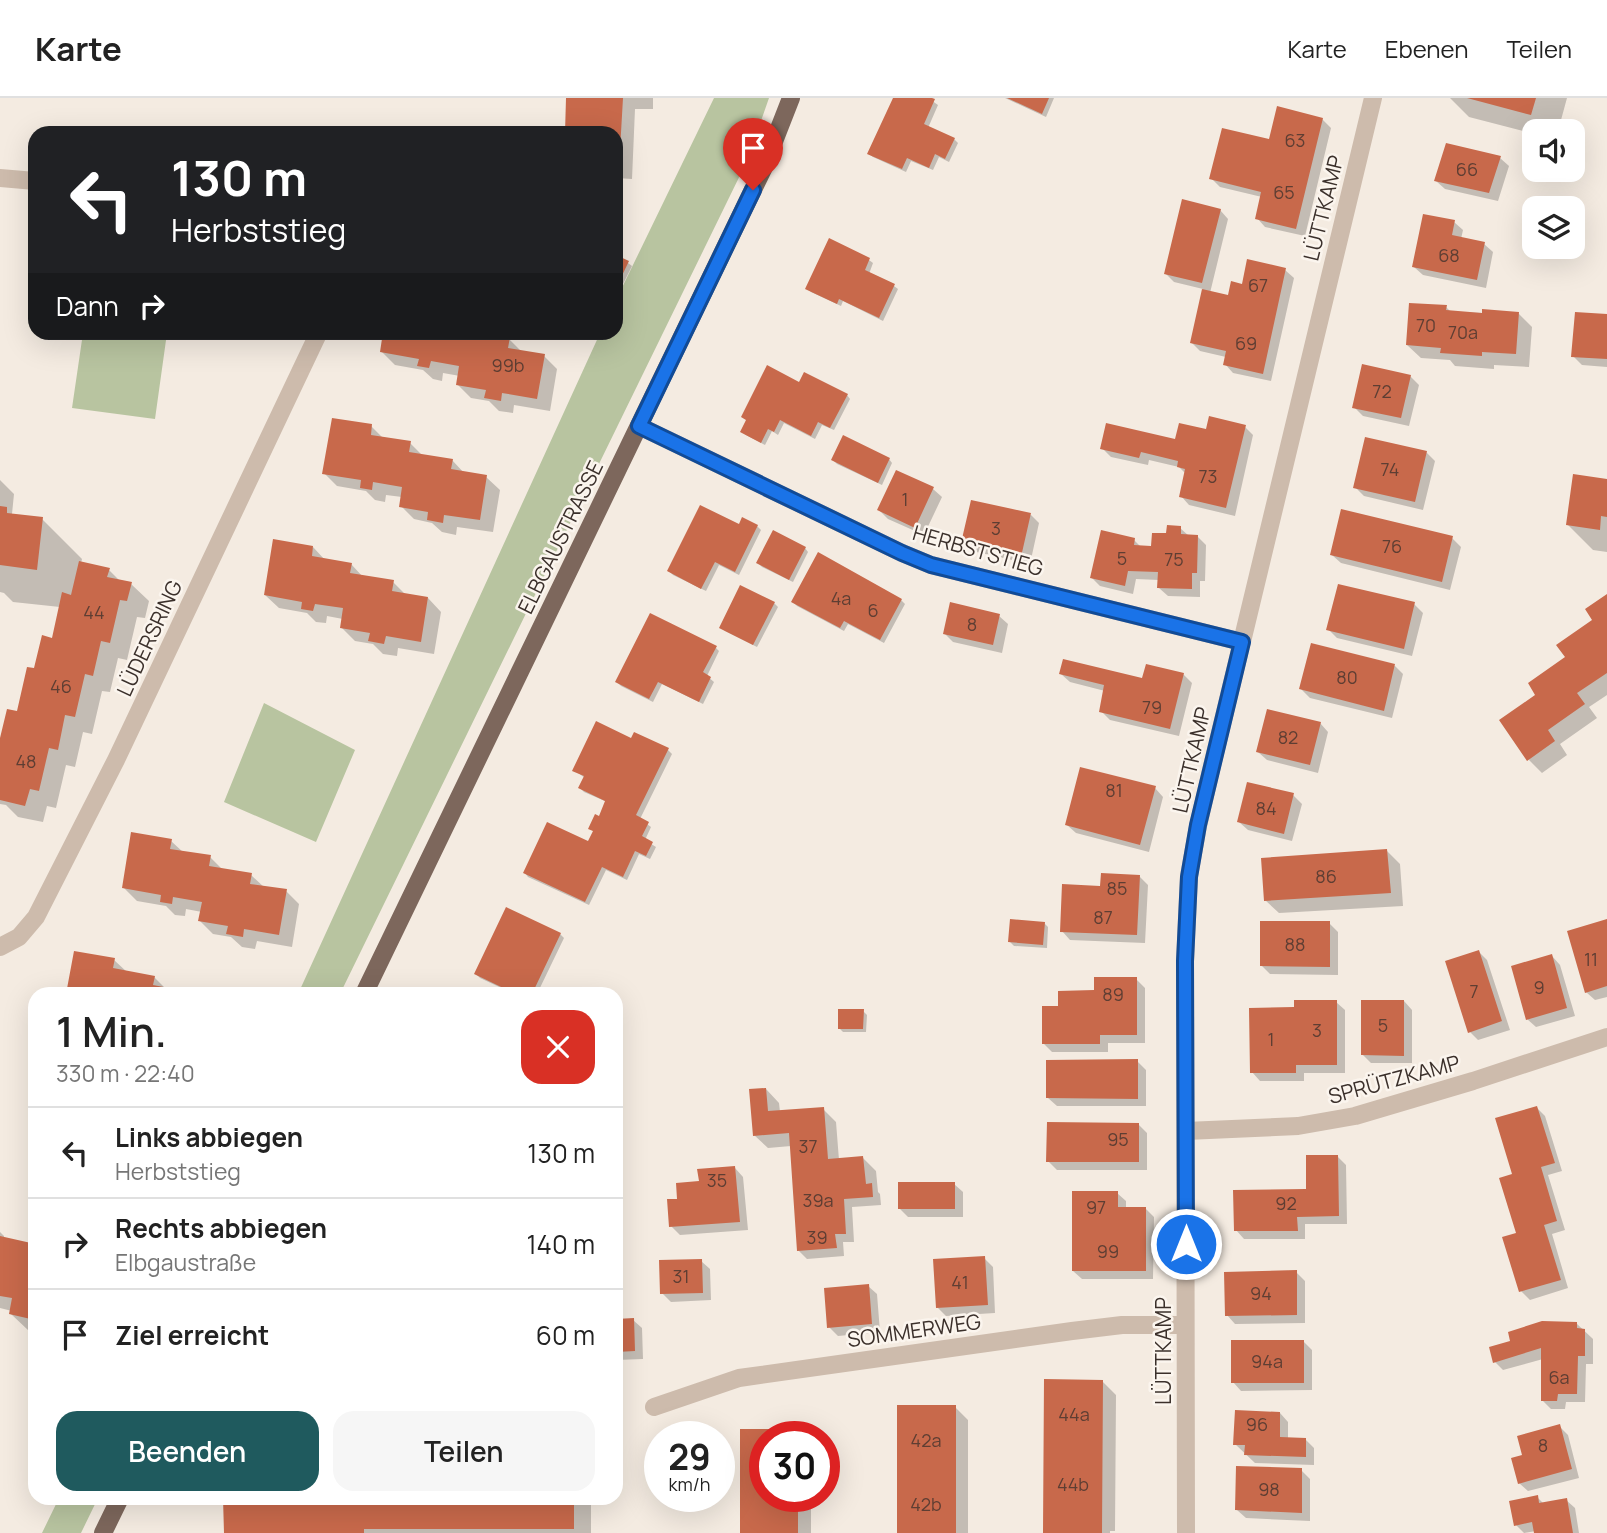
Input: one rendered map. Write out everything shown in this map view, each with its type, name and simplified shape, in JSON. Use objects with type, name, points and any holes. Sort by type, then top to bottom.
[{"type":"main road","name":"ELBGAUSTRASSE","points":[[368,987],[764,167],[791,98]]},
{"type":"main road","points":[[103,1533],[117,1505]]},
{"type":"street","name":"LÜTTKAMP","points":[[1186,1533],[1185,961],[1189,877],[1201,814],[1373,98]]},
{"type":"street","points":[[0,178],[28,180]]},
{"type":"street","name":"LÜDERSRING","points":[[0,947],[19,937],[36,917],[116,760],[315,340]]},
{"type":"street","name":"HERBSTSTIEG","points":[[639,426],[931,565],[1242,642]]},
{"type":"street","name":"SPRÜTZKAMP","points":[[1186,1131],[1298,1126],[1355,1116],[1606,1044]]},
{"type":"street","name":"SOMMERWEG","points":[[654,1408],[739,1378],[1122,1325],[1185,1325]]},
{"type":"green space","points":[[714,98],[769,98],[747,161],[343,987],[301,987],[597,340],[623,340],[623,286]]},
{"type":"green space","points":[[82,340],[166,340],[155,419],[72,408]]},
{"type":"green space","points":[[264,703],[355,750],[316,842],[224,802]]},
{"type":"green space","points":[[56,1505],[95,1505],[81,1533],[42,1533]]},
{"type":"building","points":[[566,98],[623,98],[621,126],[565,126]]},
{"type":"building","points":[[893,98],[935,99],[924,124],[955,138],[945,159],[935,154],[929,168],[907,158],[902,169],[867,154]]},
{"type":"building","points":[[1007,98],[1049,98],[1042,114]]},
{"type":"building","points":[[1467,98],[1536,98],[1531,115]]},
{"type":"building","points":[[1277,106],[1323,118],[1296,229],[1255,219],[1261,192],[1209,179],[1222,128],[1269,139]]},
{"type":"building","points":[[1446,143],[1501,156],[1489,193],[1434,181]]},
{"type":"building","points":[[1182,199],[1221,209],[1202,283],[1164,274]]},
{"type":"building","points":[[1423,214],[1455,220],[1452,235],[1485,242],[1477,280],[1412,267]]},
{"type":"building","points":[[829,238],[870,258],[865,270],[895,284],[879,318],[839,299],[837,304],[805,289]]},
{"type":"building","points":[[623,258],[629,261],[623,273]]},
{"type":"building","points":[[1247,259],[1286,268],[1263,374],[1223,365],[1226,351],[1190,343],[1202,289],[1228,295],[1231,281],[1242,284]]},
{"type":"building","points":[[1409,303],[1447,305],[1446,310],[1482,313],[1482,309],[1519,312],[1516,354],[1482,352],[1482,356],[1440,353],[1441,348],[1406,345]]},
{"type":"building","points":[[1575,312],[1607,314],[1607,359],[1571,357]]},
{"type":"building","points":[[382,340],[509,340],[508,348],[545,354],[537,399],[502,393],[501,401],[484,398],[486,390],[456,385],[459,366],[431,361],[429,368],[417,366],[419,359],[380,352]]},
{"type":"building","points":[[1362,364],[1411,375],[1401,418],[1352,408]]},
{"type":"building","points":[[767,365],[799,382],[804,372],[848,394],[830,428],[818,422],[811,436],[780,420],[774,432],[768,429],[761,443],[740,432],[746,420],[741,417]]},
{"type":"building","points":[[1209,416],[1246,425],[1226,508],[1179,497],[1185,469],[1177,467],[1178,461],[1141,452],[1139,458],[1100,449],[1106,423],[1175,439],[1179,423],[1206,429]]},
{"type":"building","points":[[332,418],[372,424],[371,435],[411,441],[409,452],[453,459],[451,469],[487,475],[480,520],[444,515],[443,523],[427,520],[428,512],[399,507],[402,487],[373,482],[372,490],[360,488],[361,480],[322,474]]},
{"type":"building","points":[[843,435],[890,458],[878,483],[831,460]]},
{"type":"building","points":[[1365,437],[1427,451],[1415,502],[1353,488]]},
{"type":"building","points":[[896,470],[934,487],[915,528],[877,510]]},
{"type":"building","points":[[1573,474],[1607,479],[1607,517],[1601,516],[1600,530],[1566,525]]},
{"type":"building","points":[[971,500],[1031,513],[1021,557],[961,543]]},
{"type":"building","points":[[700,505],[739,524],[742,517],[758,525],[735,572],[715,562],[701,589],[667,571]]},
{"type":"building","points":[[0,506],[7,507],[7,513],[43,517],[37,570],[0,565]]},
{"type":"building","points":[[1341,509],[1453,536],[1442,582],[1330,555]]},
{"type":"building","points":[[1167,525],[1181,526],[1181,534],[1198,535],[1197,573],[1192,573],[1192,589],[1157,588],[1158,572],[1128,571],[1125,586],[1090,578],[1101,530],[1135,538],[1134,545],[1151,546],[1152,533],[1166,533]]},
{"type":"building","points":[[773,530],[806,547],[789,580],[756,563]]},
{"type":"building","points":[[273,539],[313,546],[312,556],[352,563],[350,573],[394,580],[392,591],[428,597],[421,642],[386,636],[384,644],[368,641],[370,633],[340,628],[343,608],[315,604],[313,611],[301,609],[302,602],[264,595]]},
{"type":"building","points":[[818,552],[902,599],[880,640],[844,621],[840,628],[791,602]]},
{"type":"building","points":[[79,561],[110,568],[107,577],[132,582],[127,601],[120,600],[110,643],[101,641],[93,676],[85,674],[75,717],[65,715],[58,750],[49,748],[39,791],[30,789],[25,806],[0,800],[0,738],[7,709],[17,711],[27,667],[34,668],[42,635],[52,638],[62,592],[71,595]]},
{"type":"building","points":[[1338,584],[1415,602],[1404,649],[1326,630]]},
{"type":"building","points":[[740,585],[775,602],[753,645],[719,628]]},
{"type":"building","points":[[1607,594],[1607,673],[1577,693],[1585,704],[1548,730],[1555,741],[1527,761],[1499,720],[1535,695],[1528,683],[1565,657],[1556,645],[1592,620],[1585,609]]},
{"type":"building","points":[[950,602],[1000,614],[993,645],[943,634]]},
{"type":"building","points":[[650,613],[717,646],[703,672],[711,677],[699,702],[658,682],[649,699],[615,682]]},
{"type":"building","points":[[1311,643],[1395,664],[1384,711],[1299,689]]},
{"type":"building","points":[[1063,659],[1142,678],[1146,664],[1184,673],[1170,729],[1099,712],[1104,685],[1059,674]]},
{"type":"building","points":[[1267,709],[1321,722],[1310,765],[1256,752]]},
{"type":"building","points":[[596,721],[631,738],[634,732],[669,748],[636,815],[649,822],[642,836],[653,842],[646,856],[635,851],[623,877],[602,867],[585,902],[523,873],[547,822],[588,841],[593,831],[588,829],[595,814],[599,816],[605,801],[578,788],[584,776],[572,771]]},
{"type":"building","points":[[1080,767],[1156,786],[1140,845],[1065,825]]},
{"type":"building","points":[[1247,782],[1294,793],[1284,834],[1237,822]]},
{"type":"building","points":[[131,832],[172,839],[170,849],[211,855],[209,866],[252,873],[250,884],[287,889],[279,935],[244,929],[243,937],[226,934],[228,926],[198,921],[202,902],[173,897],[172,904],[160,902],[161,895],[122,888]]},
{"type":"building","points":[[1387,849],[1391,893],[1264,901],[1261,858]]},
{"type":"building","points":[[1101,873],[1140,875],[1137,935],[1060,932],[1062,884],[1100,886]]},
{"type":"building","points":[[506,907],[561,933],[535,987],[501,987],[474,974]]},
{"type":"building","points":[[1010,919],[1045,922],[1043,945],[1008,942]]},
{"type":"building","points":[[1607,919],[1607,986],[1585,993],[1567,931]]},
{"type":"building","points":[[1260,921],[1330,921],[1330,967],[1260,966]]},
{"type":"building","points":[[1479,950],[1502,1021],[1468,1033],[1445,961]]},
{"type":"building","points":[[74,951],[115,958],[113,968],[155,976],[153,985],[164,987],[67,987]]},
{"type":"building","points":[[1552,954],[1567,1008],[1526,1020],[1511,966]]},
{"type":"building","points":[[1094,977],[1137,977],[1137,1035],[1100,1035],[1100,1044],[1042,1044],[1042,1006],[1058,1006],[1058,991],[1094,990]]},
{"type":"building","points":[[1294,1000],[1337,1000],[1337,1065],[1296,1065],[1296,1073],[1250,1073],[1249,1008],[1294,1007]]},
{"type":"building","points":[[1361,1000],[1404,1000],[1404,1056],[1361,1055]]},
{"type":"building","points":[[838,1009],[864,1009],[863,1029],[838,1029]]},
{"type":"building","points":[[1138,1059],[1138,1099],[1046,1098],[1046,1060]]},
{"type":"building","points":[[766,1088],[768,1111],[824,1107],[828,1159],[863,1156],[866,1184],[872,1183],[873,1197],[844,1199],[846,1234],[835,1234],[837,1248],[797,1251],[789,1133],[753,1136],[749,1089]]},
{"type":"building","points":[[1537,1106],[1555,1163],[1541,1167],[1557,1221],[1544,1225],[1561,1280],[1519,1292],[1502,1237],[1516,1233],[1499,1178],[1512,1174],[1495,1118]]},
{"type":"building","points":[[1047,1122],[1139,1123],[1139,1162],[1046,1162]]},
{"type":"building","points":[[1306,1155],[1338,1155],[1339,1216],[1297,1217],[1298,1231],[1234,1231],[1233,1190],[1306,1189]]},
{"type":"building","points":[[735,1166],[740,1222],[669,1227],[667,1199],[677,1199],[676,1183],[699,1181],[697,1169]]},
{"type":"building","points":[[898,1182],[955,1182],[955,1209],[898,1209]]},
{"type":"building","points":[[1072,1191],[1118,1191],[1118,1207],[1146,1207],[1146,1271],[1072,1271]]},
{"type":"building","points":[[0,1236],[28,1242],[28,1318],[9,1314],[12,1298],[0,1296]]},
{"type":"building","points":[[985,1256],[988,1305],[936,1308],[933,1259]]},
{"type":"building","points":[[702,1259],[703,1293],[660,1294],[659,1260]]},
{"type":"building","points":[[1297,1270],[1297,1315],[1225,1316],[1224,1272]]},
{"type":"building","points":[[869,1284],[872,1324],[827,1328],[824,1288]]},
{"type":"building","points":[[634,1318],[635,1351],[623,1352],[623,1319]]},
{"type":"building","points":[[1542,1321],[1577,1322],[1577,1328],[1585,1329],[1585,1356],[1578,1356],[1577,1394],[1558,1394],[1557,1401],[1541,1401],[1541,1348],[1493,1363],[1489,1347],[1510,1341],[1508,1332]]},
{"type":"building","points":[[1231,1340],[1304,1340],[1304,1383],[1231,1383]]},
{"type":"building","points":[[1044,1379],[1103,1380],[1102,1533],[1043,1533]]},
{"type":"building","points":[[897,1405],[956,1405],[956,1533],[897,1533]]},
{"type":"building","points":[[1235,1410],[1280,1412],[1280,1437],[1306,1438],[1306,1457],[1244,1455],[1245,1445],[1233,1445]]},
{"type":"building","points":[[1560,1424],[1572,1469],[1518,1484],[1511,1458],[1522,1455],[1517,1436]]},
{"type":"building","points":[[740,1429],[749,1429],[749,1512],[798,1512],[798,1533],[740,1533]]},
{"type":"building","points":[[1236,1466],[1302,1468],[1302,1513],[1235,1510]]},
{"type":"building","points":[[1538,1495],[1539,1503],[1567,1498],[1573,1533],[1534,1533],[1532,1522],[1514,1526],[1509,1501]]},
{"type":"building","points":[[223,1505],[574,1505],[574,1529],[364,1529],[364,1533],[224,1533]]},
{"type":"route","points":[[753,190],[639,426],[931,565],[1242,642],[1198,825],[1189,877],[1185,961],[1186,1244]]}]
